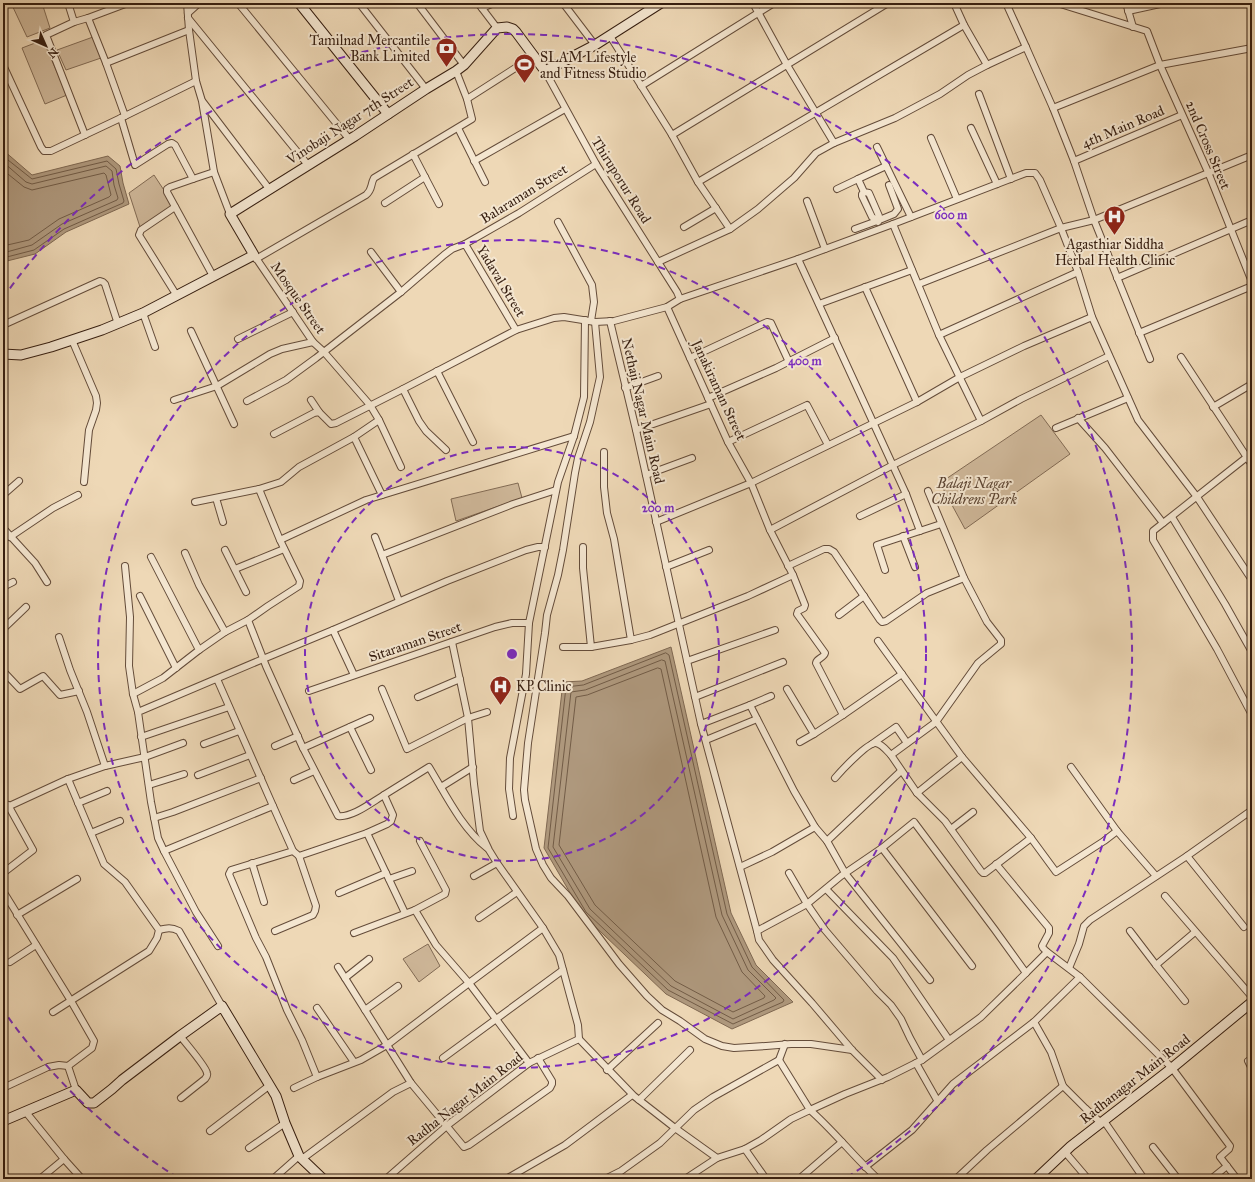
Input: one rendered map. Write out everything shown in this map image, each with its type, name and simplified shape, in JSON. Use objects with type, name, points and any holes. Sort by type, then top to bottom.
[{"type":"street","points":[[68,3],[74,22]]},
{"type":"street","points":[[85,135],[46,35],[74,22],[128,3]]},
{"type":"street","points":[[187,3],[196,81],[202,101],[214,172],[230,214],[255,257]]},
{"type":"street","points":[[188,16],[199,3]]},
{"type":"street","points":[[238,3],[350,140]]},
{"type":"street","points":[[299,3],[388,114]]},
{"type":"street","points":[[358,3],[426,89]]},
{"type":"street","points":[[3,354],[21,355],[51,347],[118,324],[177,296],[213,276],[255,257],[366,195],[372,188],[372,181],[374,178],[472,119],[460,68],[417,3]]},
{"type":"street","points":[[494,3],[480,6],[497,28],[513,28],[545,71],[595,45],[661,3]]},
{"type":"street","points":[[563,3],[595,45]]},
{"type":"street","points":[[753,3],[834,143]]},
{"type":"street","points":[[641,86],[774,3]]},
{"type":"street","points":[[672,136],[888,3]]},
{"type":"street","points":[[954,3],[964,25],[988,65]]},
{"type":"street","points":[[1006,3],[1053,108],[1074,161],[1094,220],[1150,359]]},
{"type":"street","points":[[1057,3],[1133,28]]},
{"type":"street","points":[[1126,3],[1133,28]]},
{"type":"street","points":[[1128,12],[1160,4]]},
{"type":"street","points":[[188,16],[308,166]]},
{"type":"street","points":[[88,18],[106,63],[123,117],[135,166],[172,142],[193,179]]},
{"type":"street","points":[[698,182],[964,25]]},
{"type":"street","name":"Vinobaji Nagar 7th Street","points":[[230,214],[350,140],[460,68],[497,28]]},
{"type":"street","name":"2nd Cross Street","points":[[1133,28],[1146,31],[1160,66],[1208,172],[1252,282]]},
{"type":"street","points":[[106,63],[189,30]]},
{"type":"street","points":[[610,36],[672,136],[698,182],[730,229]]},
{"type":"street","points":[[658,262],[730,229],[758,209],[794,178],[816,153],[834,143],[895,118],[940,94],[968,75],[1026,47]]},
{"type":"street","points":[[1053,108],[1160,66],[1252,48]]},
{"type":"street","points":[[467,99],[534,56]]},
{"type":"street","points":[[3,65],[41,148],[44,151],[51,151],[196,81]]},
{"type":"street","name":"Thiruporur Road","points":[[545,71],[596,164],[680,299]]},
{"type":"street","points":[[979,94],[1011,179]]},
{"type":"street","points":[[202,101],[270,190]]},
{"type":"street","points":[[474,161],[565,109]]},
{"type":"street","name":"4th Main Road","points":[[1074,161],[1182,115]]},
{"type":"street","points":[[458,128],[485,182]]},
{"type":"street","points":[[970,128],[997,184]]},
{"type":"street","points":[[931,138],[957,200]]},
{"type":"street","points":[[877,148],[912,217]]},
{"type":"street","points":[[413,154],[439,204]]},
{"type":"street","points":[[919,284],[1061,228],[1094,220],[1252,155]]},
{"type":"street","name":"Balaraman Street","points":[[465,244],[519,213],[596,164]]},
{"type":"street","points":[[837,189],[886,166]]},
{"type":"street","points":[[213,276],[167,194],[167,189],[214,172]]},
{"type":"street","points":[[311,400],[319,412],[331,424],[336,423],[516,330],[554,318],[564,317],[590,321],[610,321],[667,307],[680,299],[881,229],[1026,173],[1035,173],[1040,180],[1061,228],[1078,272],[1092,317],[1138,420],[1197,497],[1252,580]]},
{"type":"street","points":[[385,203],[425,177]]},
{"type":"street","points":[[858,179],[864,192],[869,194],[879,215],[877,220],[881,229]]},
{"type":"street","points":[[855,229],[894,214],[898,209],[889,185]]},
{"type":"street","points":[[807,201],[825,249]]},
{"type":"street","points":[[175,207],[141,230],[139,235],[177,296]]},
{"type":"street","points":[[684,227],[716,208]]},
{"type":"street","points":[[1117,278],[1252,220]]},
{"type":"street","points":[[513,816],[509,789],[510,758],[526,674],[530,623],[556,490],[574,436],[584,397],[590,321],[594,302],[592,285],[558,222]]},
{"type":"street","points":[[893,224],[940,335],[981,421]]},
{"type":"street","name":"Yadaval Street","points":[[247,402],[286,380],[401,292],[444,255],[452,249],[465,244],[516,330]]},
{"type":"street","points":[[371,252],[401,292]]},
{"type":"street","name":"Mosque Street","points":[[255,257],[313,342],[324,352],[370,405],[379,420],[401,467]]},
{"type":"street","points":[[798,259],[893,465],[920,531]]},
{"type":"street","points":[[819,304],[912,270]]},
{"type":"street","points":[[940,335],[1078,272]]},
{"type":"street","points":[[3,325],[100,281],[105,284],[118,324]]},
{"type":"street","points":[[1139,333],[1252,286]]},
{"type":"street","points":[[865,287],[917,402]]},
{"type":"street","name":"Janakiraman Street","points":[[667,307],[728,442],[751,483],[770,530],[793,576],[805,605],[804,608],[798,611],[797,614],[825,653],[824,656],[816,661],[816,663],[844,715]]},
{"type":"street","points":[[238,339],[293,312]]},
{"type":"street","points":[[143,313],[155,347]]},
{"type":"street","points":[[656,522],[751,483],[917,402],[960,377],[1024,346],[1092,317]]},
{"type":"street","points":[[590,321],[600,377],[590,422],[578,458],[563,550],[547,615],[528,743],[525,774],[525,800],[536,849],[543,865],[552,878],[568,896],[619,964],[647,996],[662,1010],[705,1039],[722,1046],[734,1048],[785,1044],[811,1044],[852,1050]]},
{"type":"street","name":"Nethaji Nagar Main Road","points":[[610,321],[636,430],[701,724],[759,940],[773,960],[852,1050],[882,1080]]},
{"type":"street","points":[[690,358],[765,323],[771,323],[789,362]]},
{"type":"street","points":[[191,332],[234,424]]},
{"type":"street","points":[[636,430],[709,401],[834,338]]},
{"type":"street","points":[[72,340],[96,396],[97,403],[89,430],[84,482]]},
{"type":"street","points":[[174,400],[217,386],[270,354],[282,349],[313,342]]},
{"type":"street","points":[[770,530],[893,465],[1109,356]]},
{"type":"street","points":[[1180,358],[1213,407],[1249,454],[1252,465]]},
{"type":"street","points":[[437,371],[473,442]]},
{"type":"street","points":[[626,388],[658,376]]},
{"type":"street","points":[[1213,407],[1252,384]]},
{"type":"street","points":[[403,389],[419,421],[446,450]]},
{"type":"street","points":[[1056,428],[1128,398]]},
{"type":"street","points":[[728,442],[807,405],[828,445]]},
{"type":"street","points":[[274,434],[314,413],[319,412]]},
{"type":"street","points":[[1078,418],[1105,448],[1163,523]]},
{"type":"street","points":[[195,502],[259,489],[281,482],[299,466],[354,437],[379,420]]},
{"type":"street","points":[[280,540],[366,500],[574,436]]},
{"type":"street","points":[[354,437],[382,495]]},
{"type":"street","points":[[604,452],[604,487],[631,640]]},
{"type":"street","points":[[1249,454],[1153,531],[1153,540],[1217,649],[1252,715]]},
{"type":"street","points":[[646,475],[692,458]]},
{"type":"street","points":[[3,494],[19,481]]},
{"type":"street","points":[[133,694],[163,678],[225,632],[248,620],[299,586],[300,581],[284,549],[259,489]]},
{"type":"street","points":[[382,555],[507,507],[556,490]]},
{"type":"street","points":[[891,755],[936,722],[978,663],[1002,644],[1001,640],[987,622],[964,578],[928,491]]},
{"type":"street","points":[[860,516],[906,494]]},
{"type":"street","points":[[10,537],[53,508],[78,495]]},
{"type":"street","points":[[216,498],[223,522]]},
{"type":"street","points":[[1172,517],[1225,604],[1252,652]]},
{"type":"street","points":[[885,570],[877,545],[941,524]]},
{"type":"street","points":[[3,528],[35,563],[47,582]]},
{"type":"street","points":[[903,536],[916,567]]},
{"type":"street","points":[[375,537],[399,601]]},
{"type":"street","points":[[138,712],[447,581],[526,550],[545,547]]},
{"type":"street","points":[[583,547],[583,568],[590,647]]},
{"type":"street","points":[[235,569],[284,549]]},
{"type":"street","points":[[788,566],[824,549],[829,549],[834,552],[880,620],[884,622],[927,593],[964,578]]},
{"type":"street","points":[[225,550],[246,592]]},
{"type":"street","points":[[666,567],[709,550]]},
{"type":"street","points":[[185,553],[199,585],[225,632]]},
{"type":"street","points":[[151,558],[199,650]]},
{"type":"street","points":[[125,566],[130,617],[129,666],[133,694],[138,712],[148,785],[158,838],[196,912],[218,946]]},
{"type":"street","points":[[563,647],[590,647],[650,635],[748,596],[793,576]]},
{"type":"street","points":[[3,586],[13,582]]},
{"type":"street","points":[[140,596],[176,668]]},
{"type":"street","points":[[839,615],[864,596]]},
{"type":"street","points":[[3,629],[26,608]]},
{"type":"street","points":[[248,620],[263,659],[303,748],[338,816],[342,817],[351,814],[428,767],[465,826],[476,839],[489,850]]},
{"type":"street","name":"Sitaraman Street","points":[[309,691],[499,626],[520,622],[530,623]]},
{"type":"street","points":[[333,630],[354,675]]},
{"type":"street","points":[[687,660],[774,630]]},
{"type":"street","points":[[60,637],[70,670],[87,712],[105,766]]},
{"type":"street","points":[[878,641],[962,757],[1031,838],[1056,872],[1117,831]]},
{"type":"street","points":[[452,642],[468,718],[480,831],[497,863],[543,928],[559,955],[578,1025],[579,1038],[607,1070],[632,1095],[675,1128],[718,1158]]},
{"type":"street","points":[[695,697],[783,662]]},
{"type":"street","points":[[3,671],[20,689],[43,676],[60,696],[79,692]]},
{"type":"street","points":[[800,742],[844,715],[902,674]]},
{"type":"street","points":[[217,678],[293,851],[299,856],[316,906],[313,915],[275,931]]},
{"type":"street","points":[[418,697],[460,680]]},
{"type":"street","points":[[382,689],[407,749],[468,718],[487,712]]},
{"type":"street","points":[[787,689],[814,734]]},
{"type":"street","points":[[701,724],[771,696]]},
{"type":"street","points":[[750,705],[794,791],[815,827],[827,841],[845,873],[930,980]]},
{"type":"street","points":[[141,737],[229,707]]},
{"type":"street","points":[[303,748],[370,718]]},
{"type":"street","points":[[706,740],[757,719]]},
{"type":"street","points":[[350,727],[371,770]]},
{"type":"street","points":[[834,778],[862,750],[896,727],[907,743]]},
{"type":"street","points":[[204,744],[239,731]]},
{"type":"street","points":[[275,746],[298,736]]},
{"type":"street","points":[[3,873],[33,850],[6,807],[68,779],[105,766],[145,758],[183,743]]},
{"type":"street","points":[[872,744],[876,743],[882,746],[891,755],[917,793],[945,821],[982,872],[985,873],[1031,838]]},
{"type":"street","points":[[198,775],[250,755]]},
{"type":"street","points":[[917,793],[962,757]]},
{"type":"street","points":[[441,787],[472,767]]},
{"type":"street","points":[[1071,767],[1117,831],[1156,876]]},
{"type":"street","points":[[294,780],[314,771]]},
{"type":"street","points":[[827,841],[901,771]]},
{"type":"street","points":[[148,785],[184,774]]},
{"type":"street","points":[[154,818],[261,778]]},
{"type":"street","points":[[53,1012],[149,951],[157,938],[159,930],[125,882],[104,864],[68,779]]},
{"type":"street","points":[[78,804],[107,791]]},
{"type":"street","points":[[299,856],[367,833],[387,824],[393,818],[393,815],[384,795]]},
{"type":"street","points":[[164,851],[273,806]]},
{"type":"street","points":[[1069,968],[1079,944],[1084,926],[1090,920],[1187,856],[1252,810]]},
{"type":"street","points":[[951,829],[973,812]]},
{"type":"street","points":[[91,834],[120,821]]},
{"type":"street","points":[[757,931],[807,904],[845,873],[882,848],[914,822],[1026,973]]},
{"type":"street","points":[[740,867],[772,852],[815,827]]},
{"type":"street","points":[[367,833],[405,913]]},
{"type":"street","points":[[354,934],[414,910],[445,894],[446,890],[420,841]]},
{"type":"street","points":[[882,848],[972,966]]},
{"type":"street","points":[[293,851],[231,870],[229,874],[317,1077]]},
{"type":"street","points":[[1187,856],[1244,927]]},
{"type":"street","points":[[252,863],[264,902]]},
{"type":"street","points":[[474,876],[497,863]]},
{"type":"street","points":[[996,864],[1049,928],[1049,933],[1042,946],[1043,948],[1080,977],[1172,1068],[1230,1146],[1229,1149],[1220,1157],[1237,1179]]},
{"type":"street","points":[[389,879],[412,871]]},
{"type":"street","points":[[339,893],[386,873]]},
{"type":"street","points":[[789,873],[807,904],[825,930],[891,1005],[901,1019],[937,1100]]},
{"type":"street","points":[[17,915],[77,879]]},
{"type":"street","points":[[826,889],[893,958],[949,1040]]},
{"type":"street","points":[[3,891],[94,1041],[92,1048],[68,1066],[59,1065],[48,1067],[3,1088]]},
{"type":"street","points":[[479,918],[517,892]]},
{"type":"street","points":[[1165,896],[1252,997]]},
{"type":"street","points":[[414,910],[436,945],[470,983],[529,1063]]},
{"type":"street","points":[[159,930],[172,928],[179,931],[276,1096],[285,1123],[301,1158],[322,1179]]},
{"type":"street","points":[[294,1088],[317,1077],[361,1060],[387,1045],[543,928]]},
{"type":"street","points":[[1130,931],[1185,1001]]},
{"type":"street","points":[[1156,965],[1195,932]]},
{"type":"street","points":[[10,962],[36,945]]},
{"type":"street","points":[[685,1179],[718,1158],[745,1149],[761,1140],[791,1119],[845,1094],[882,1080],[919,1062],[981,1018],[1047,952]]},
{"type":"street","points":[[345,978],[369,959]]},
{"type":"street","points":[[338,967],[411,1083],[464,1147],[550,1088],[552,1081],[538,1058]]},
{"type":"street","points":[[443,1058],[563,970]]},
{"type":"street","points":[[865,1167],[912,1130],[937,1100],[953,1084],[1034,1022],[1080,977]]},
{"type":"street","points":[[365,1010],[398,986]]},
{"type":"street","name":"Radhanagar Main Road","points":[[1037,1179],[1065,1152],[1172,1068],[1252,1002]]},
{"type":"street","points":[[68,1066],[76,1090],[88,1103],[94,1103],[180,1036],[222,1006]]},
{"type":"street","points":[[317,1008],[354,1062]]},
{"type":"street","points":[[1034,1022],[1051,1052],[1063,1086],[1084,1108],[1103,1122],[1144,1179]]},
{"type":"street","points":[[607,1070],[658,1023]]},
{"type":"street","points":[[180,1036],[204,1066],[208,1075],[181,1098]]},
{"type":"street","name":"Radha Nagar Main Road","points":[[386,1179],[447,1125],[529,1063],[579,1038]]},
{"type":"street","points":[[605,1179],[621,1171],[660,1143],[694,1110],[713,1097],[779,1060],[785,1044]]},
{"type":"street","points":[[639,1100],[690,1050]]},
{"type":"street","points":[[779,1060],[810,1110],[878,1179]]},
{"type":"street","points":[[1248,1061],[1252,1069]]},
{"type":"street","points":[[273,1179],[393,1092],[411,1083]]},
{"type":"street","points":[[210,1131],[270,1085]]},
{"type":"street","points":[[956,1179],[986,1150],[1063,1086]]},
{"type":"street","points":[[3,1121],[76,1090]]},
{"type":"street","points":[[506,1179],[565,1144],[632,1095]]},
{"type":"street","points":[[25,1111],[82,1179]]},
{"type":"street","points":[[249,1148],[285,1123]]},
{"type":"street","points":[[799,1179],[842,1142]]},
{"type":"street","points":[[1153,1147],[1178,1179]]},
{"type":"street","points":[[745,1149],[766,1179]]},
{"type":"street","points":[[1065,1152],[1088,1179]]},
{"type":"street","points":[[41,1178],[64,1159]]},
{"type":"street","points":[[1211,1179],[1227,1166]]},
{"type":"street","points":[[1247,1179],[1252,1175]]},
{"type":"green space","points":[[11,3],[42,3],[50,28],[27,37]]},
{"type":"green space","points":[[93,37],[101,58],[66,70],[57,50]]},
{"type":"green space","points":[[43,40],[67,95],[45,104],[22,48]]},
{"type":"green space","points":[[154,175],[175,207],[141,230],[129,193]]},
{"type":"green space","name":"Balaji Nagar Childrens Park","points":[[1041,415],[1070,454],[965,529],[940,483]]},
{"type":"green space","points":[[518,483],[522,498],[456,521],[451,499]]},
{"type":"green space","points":[[428,944],[440,966],[419,982],[403,959]]},
{"type":"water","points":[[3,150],[32,175],[108,156],[120,166],[129,204],[66,232],[35,254],[3,262]]},
{"type":"water","points":[[671,647],[731,913],[756,965],[793,1002],[732,1029],[666,994],[583,915],[544,848],[563,682],[582,681]]},
{"type":"place","name":"Tamilnad Mercantile Bank Limited","points":[[446,68]]},
{"type":"place","name":"SLAM Lifestyle and Fitness Studio","points":[[525,84]]},
{"type":"place","name":"Agasthiar Siddha Herbal Health Clinic","points":[[1115,236]]},
{"type":"place","name":"KP Clinic","points":[[500,706]]}]
